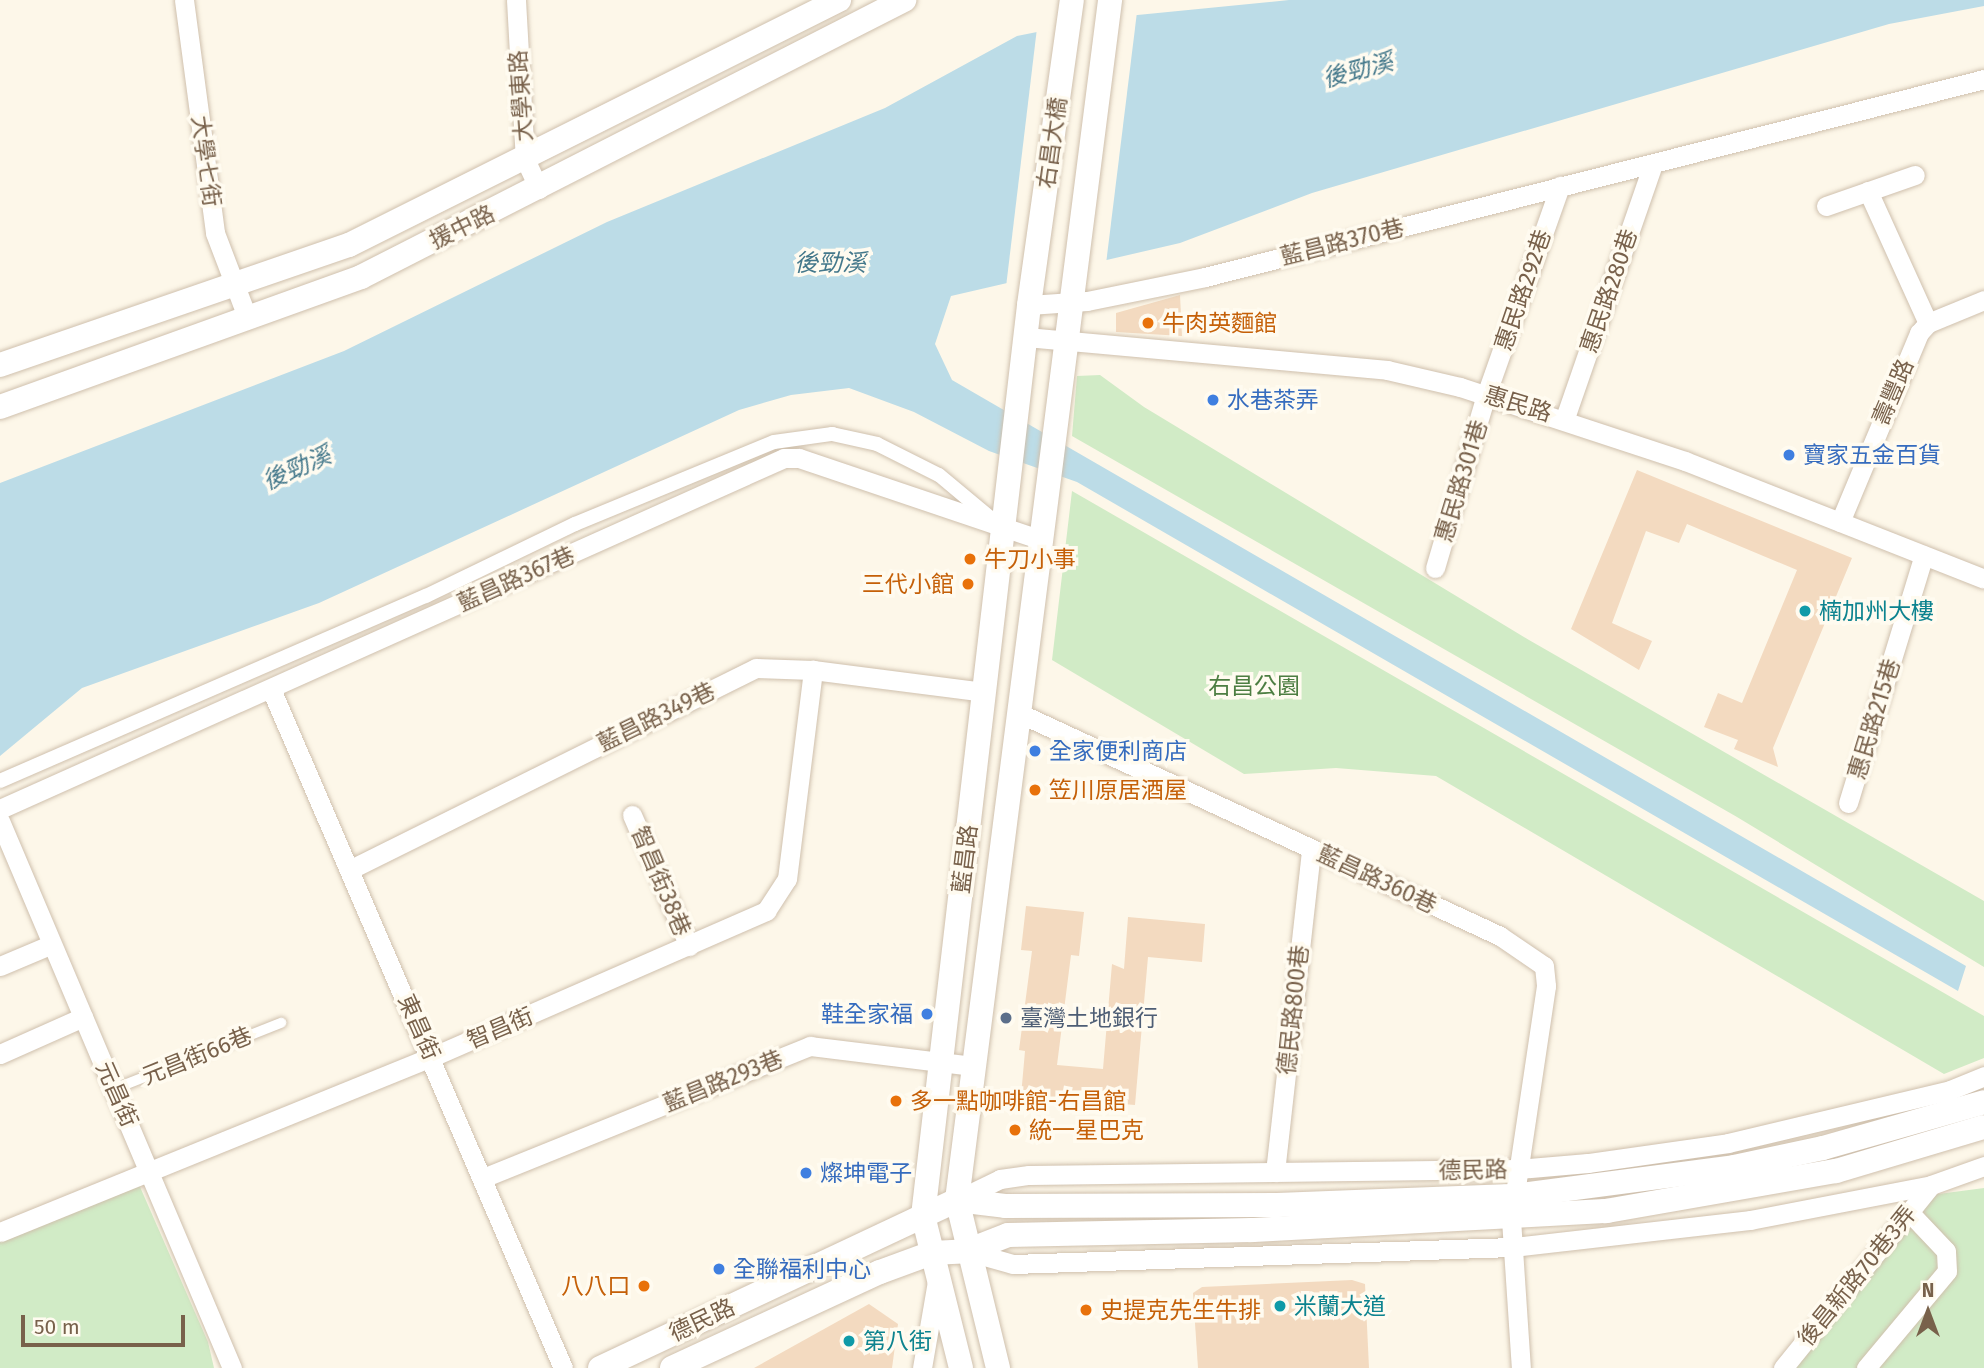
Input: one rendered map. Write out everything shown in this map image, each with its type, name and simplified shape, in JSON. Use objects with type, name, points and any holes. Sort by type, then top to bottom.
[{"type":"street","name":"大學七街","points":[[184,0],[215,233],[247,317]]},
{"type":"street","name":"大學東路","points":[[516,0],[525,159],[539,189]]},
{"type":"street","name":"援中路","points":[[0,365],[349,245],[839,0]]},
{"type":"street","name":"援中路","points":[[0,407],[360,278],[539,189],[904,0]]},
{"type":"street","name":"右昌大橋","points":[[1031,296],[1072,0]]},
{"type":"street","name":"右昌大橋","points":[[1069,293],[1110,0]]},
{"type":"street","name":"藍昌路370巷","points":[[1031,296],[1205,277],[1984,79]]},
{"type":"street","name":"惠民路280巷","points":[[1565,418],[1653,164]]},
{"type":"street","points":[[1826,206],[1915,175]]},
{"type":"street","name":"惠民路292巷","points":[[1486,395],[1560,186]]},
{"type":"street","points":[[1868,191],[1928,323],[1984,300]]},
{"type":"street","points":[[1063,339],[1069,293]]},
{"type":"street","points":[[1026,337],[1031,296]]},
{"type":"street","name":"壽豐路","points":[[1840,522],[1898,377],[1928,323]]},
{"type":"street","name":"惠民路","points":[[1026,337],[1387,370],[1486,395],[1565,418],[1984,579]]},
{"type":"street","name":"藍昌路","points":[[922,1368],[935,1264],[923,1216],[1026,337]]},
{"type":"street","name":"藍昌路","points":[[998,1368],[967,1251],[957,1200],[1041,540],[1063,339]]},
{"type":"street","name":"惠民路301巷","points":[[1435,568],[1486,395]]},
{"type":"street","points":[[0,781],[426,596],[575,524],[774,442],[832,434],[877,444],[939,475],[1003,528]]},
{"type":"street","name":"藍昌路367巷","points":[[0,809],[784,458],[799,458],[1041,540]]},
{"type":"street","name":"惠民路215巷","points":[[1848,803],[1924,555]]},
{"type":"street","name":"藍昌路349巷","points":[[351,869],[756,668],[813,670],[984,692]]},
{"type":"street","name":"智昌街","points":[[0,1232],[432,1057],[766,911],[787,879],[813,670]]},
{"type":"street","name":"東昌街","points":[[271,689],[432,1057],[563,1368]]},
{"type":"street","points":[[984,692],[1019,713]]},
{"type":"street","name":"藍昌路360巷","points":[[1019,713],[1500,936],[1544,966],[1546,986],[1518,1169]]},
{"type":"street","name":"智昌街38巷","points":[[632,815],[689,946]]},
{"type":"street","name":"元昌街","points":[[0,821],[232,1368]]},
{"type":"street","name":"德民路800巷","points":[[1275,1172],[1311,849]]},
{"type":"street","points":[[0,966],[52,944]]},
{"type":"street","points":[[0,1054],[83,1017]]},
{"type":"street","name":"藍昌路293巷","points":[[483,1178],[810,1046],[974,1066]]},
{"type":"street","name":"德民路","points":[[600,1368],[999,1179],[1028,1175],[1518,1169],[1728,1143],[1950,1090],[1984,1076]]},
{"type":"street","name":"德民路","points":[[957,1200],[1004,1206],[1512,1208],[1823,1148],[1984,1102]]},
{"type":"street","name":"德民路","points":[[673,1368],[1008,1235],[1512,1208],[1742,1191],[1836,1171],[1984,1127]]},
{"type":"street","name":"德民路","points":[[967,1251],[1013,1264],[1513,1247],[1751,1220],[1931,1185],[1984,1166]]},
{"type":"street","points":[[1518,1169],[1512,1208],[1521,1368]]},
{"type":"street","name":"後昌新路70巷3弄","points":[[1783,1368],[1931,1185]]},
{"type":"street","points":[[1866,1368],[1947,1271],[1946,1251],[1909,1212]]},
{"type":"street","points":[[935,1264],[961,1368]]},
{"type":"lane","name":"元昌街66巷","points":[[114,1089],[281,1023]]},
{"type":"green space","points":[[1100,375],[1144,407],[1529,640],[1984,901],[1984,967],[1737,817],[1072,436],[1077,376]]},
{"type":"green space","name":"右昌公園","points":[[1072,491],[1984,1016],[1984,1058],[1944,1074],[1436,776],[1336,768],[1244,774],[1052,660]]},
{"type":"green space","points":[[137,1180],[208,1342],[214,1368],[0,1368],[0,1239]]},
{"type":"green space","points":[[1984,1188],[1984,1368],[1783,1368],[1916,1197]]},
{"type":"water","name":"後勁溪","points":[[1289,0],[1984,0],[1984,6],[1889,24],[1312,193],[1180,243],[951,296],[935,344],[952,380],[1966,966],[1958,991],[1077,482],[989,451],[914,412],[849,388],[791,395],[739,410],[319,603],[82,688],[0,756],[0,483],[344,351],[607,222],[885,108],[1017,36],[1107,18]]},
{"type":"pier","points":[[1137,12],[1106,264],[1006,287],[1037,28]]},
{"type":"building","name":"牛肉英麵館","points":[[1180,295],[1182,336],[1116,332],[1116,313]]},
{"type":"building","name":"楠加州大樓","points":[[1637,470],[1852,558],[1773,748],[1778,767],[1734,749],[1738,740],[1704,727],[1718,693],[1742,703],[1797,570],[1687,524],[1679,543],[1646,531],[1612,623],[1652,641],[1639,670],[1571,629]]},
{"type":"building","points":[[1026,906],[1084,912],[1079,956],[1071,955],[1057,1065],[1103,1069],[1112,964],[1124,969],[1128,917],[1205,924],[1202,962],[1148,957],[1135,1105],[1021,1096],[1025,1051],[1019,1050],[1032,951],[1021,950]]},
{"type":"building","points":[[1352,1280],[1365,1284],[1369,1368],[1198,1368],[1193,1293],[1202,1287]]},
{"type":"building","name":"第八街","points":[[869,1304],[898,1324],[892,1368],[754,1368]]},
{"type":"place","name":"牛肉英麵館","points":[[1148,323]]},
{"type":"place","name":"水巷茶弄","points":[[1213,400]]},
{"type":"place","name":"寶家五金百貨","points":[[1789,455]]},
{"type":"place","name":"牛刀小事","points":[[970,559]]},
{"type":"place","name":"三代小館","points":[[968,584]]},
{"type":"place","name":"楠加州大樓","points":[[1805,611]]},
{"type":"place","name":"全家便利商店","points":[[1035,751]]},
{"type":"place","name":"笠川原居酒屋","points":[[1035,790]]},
{"type":"place","name":"鞋全家福","points":[[927,1014]]},
{"type":"place","name":"臺灣土地銀行","points":[[1006,1018]]},
{"type":"place","name":"多一點咖啡館-右昌館","points":[[896,1101]]},
{"type":"place","name":"統一星巴克","points":[[1015,1130]]},
{"type":"place","name":"燦坤電子","points":[[806,1173]]},
{"type":"place","name":"全聯福利中心","points":[[719,1269]]},
{"type":"place","name":"八八口","points":[[644,1286]]},
{"type":"place","name":"米蘭大道","points":[[1280,1306]]},
{"type":"place","name":"史提克先生牛排","points":[[1086,1310]]},
{"type":"place","name":"第八街","points":[[849,1341]]}]
